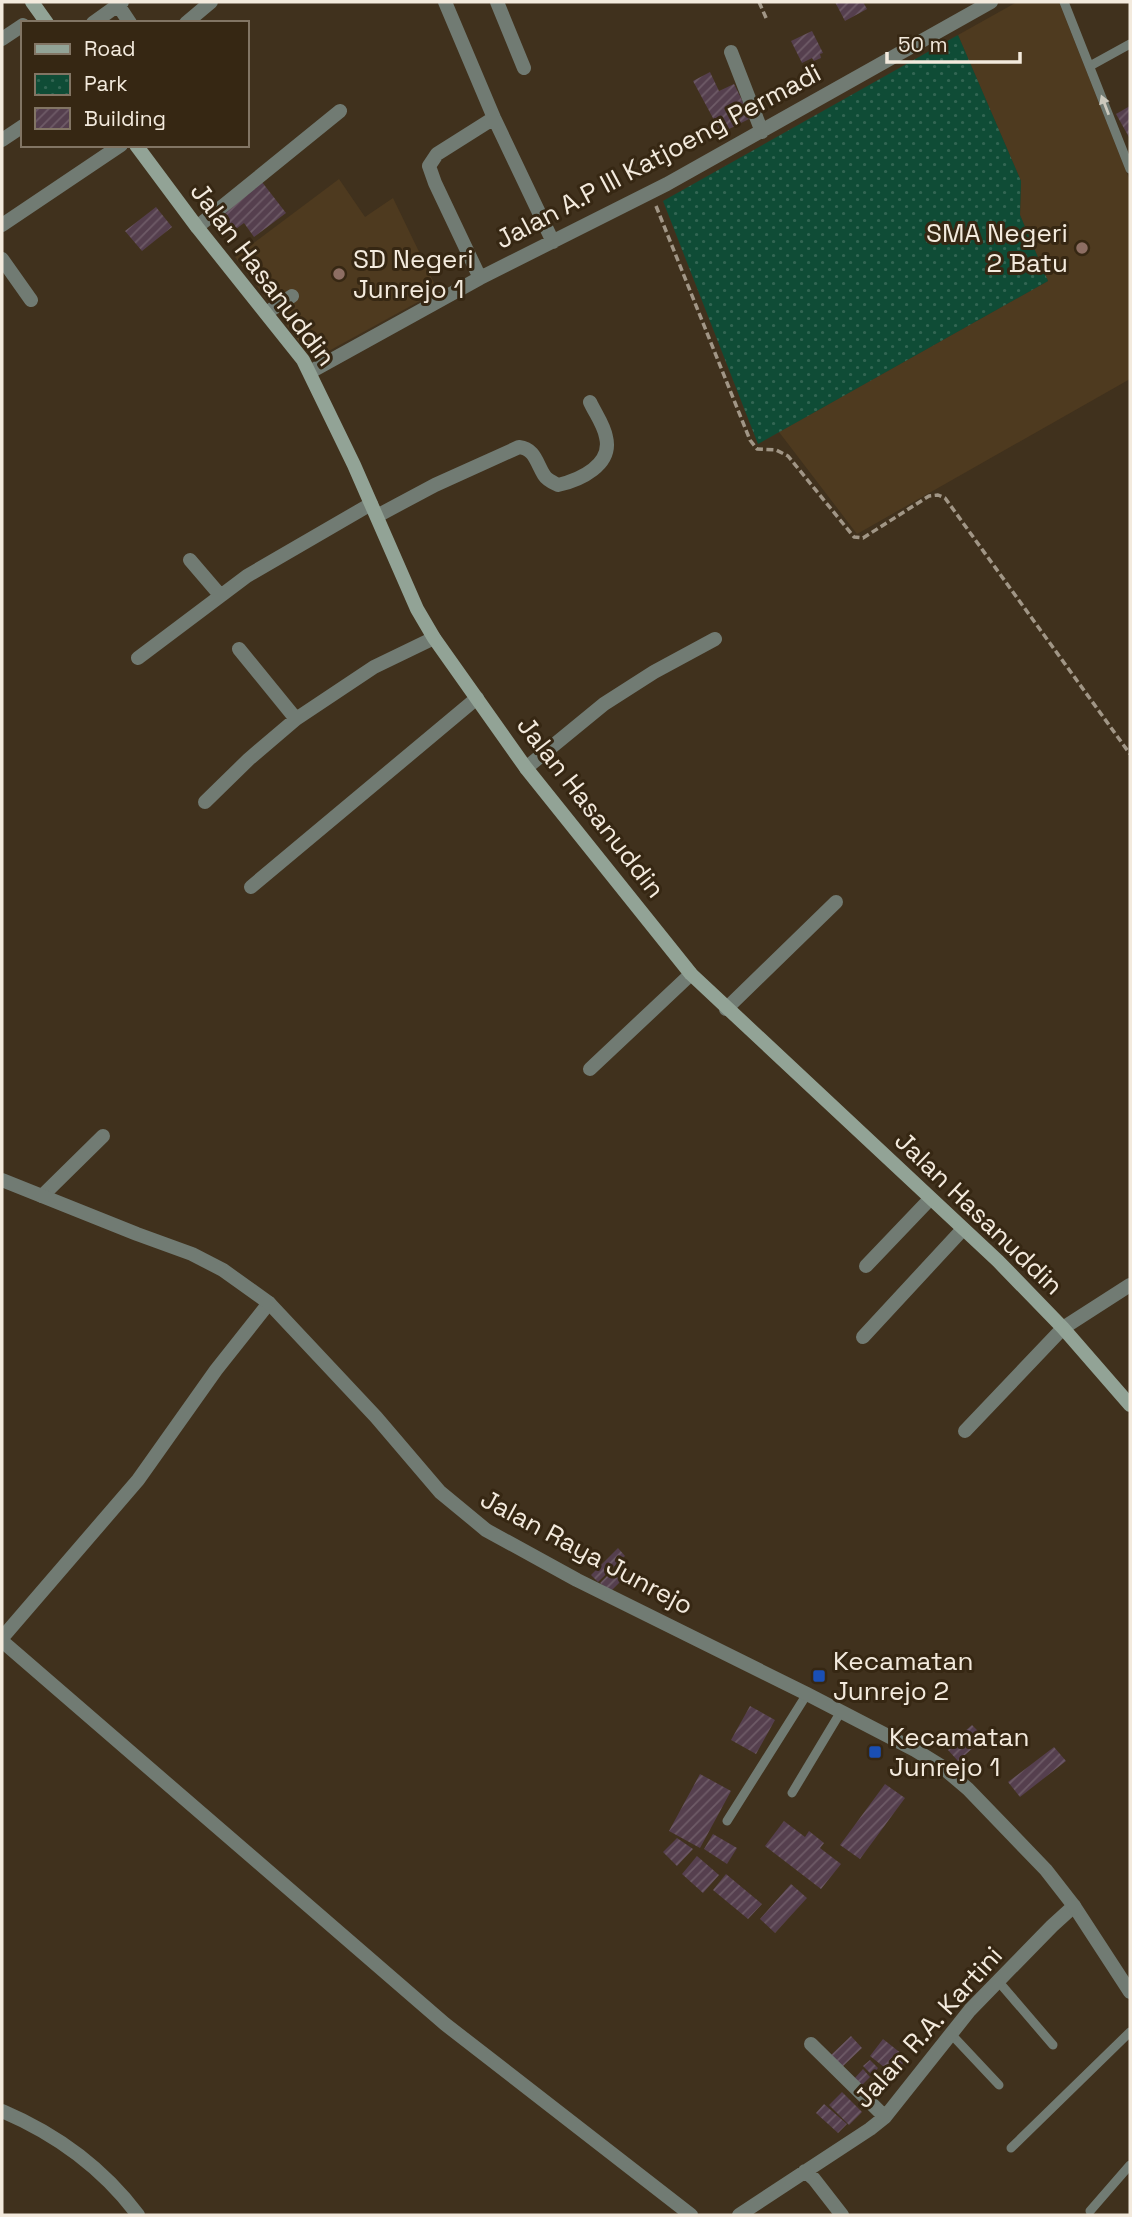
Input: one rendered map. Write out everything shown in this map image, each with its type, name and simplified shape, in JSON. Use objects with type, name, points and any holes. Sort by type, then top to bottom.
[{"type":"main road","name":"Jalan Hasanuddin","points":[[137,147],[303,360],[374,510],[416,609],[526,768],[691,974],[963,1229],[1063,1328],[1130,1405]]},
{"type":"street","points":[[188,21],[211,2]]},
{"type":"street","points":[[445,2],[494,118],[553,242]]},
{"type":"street","points":[[498,2],[524,68]]},
{"type":"street","name":"Jalan A.P III Katjoeng Permadi","points":[[310,372],[480,278],[651,193],[991,2]]},
{"type":"street","points":[[96,21],[120,3],[129,21]]},
{"type":"street","points":[[2,39],[21,27]]},
{"type":"street","points":[[731,52],[762,132]]},
{"type":"street","points":[[197,227],[340,111]]},
{"type":"street","points":[[480,278],[429,166],[438,154],[494,118]]},
{"type":"street","points":[[2,140],[21,127]]},
{"type":"street","points":[[2,225],[118,147]]},
{"type":"street","points":[[2,259],[31,300]]},
{"type":"street","points":[[266,313],[292,296]]},
{"type":"street","points":[[138,658],[247,576],[374,510],[519,447],[532,452],[546,478],[558,485],[570,482],[593,469],[604,460],[607,451],[606,436],[590,402]]},
{"type":"street","points":[[190,560],[220,596]]},
{"type":"street","points":[[205,802],[249,759],[296,719],[374,667],[434,638]]},
{"type":"street","points":[[526,768],[604,704],[654,672],[715,639]]},
{"type":"street","points":[[239,649],[296,719]]},
{"type":"street","points":[[251,887],[477,698]]},
{"type":"street","points":[[726,1009],[836,902]]},
{"type":"street","points":[[590,1069],[691,974]]},
{"type":"street","points":[[42,1196],[103,1136]]},
{"type":"street","name":"Jalan Raya Junrejo","points":[[2,1180],[207,1260],[269,1303],[376,1418],[440,1492],[486,1530],[577,1580],[807,1694],[941,1766],[968,1788],[1046,1870],[1074,1906],[1130,1992]]},
{"type":"street","points":[[866,1266],[930,1199]]},
{"type":"street","points":[[863,1338],[963,1229]]},
{"type":"street","points":[[965,1431],[1063,1328],[1130,1285]]},
{"type":"street","points":[[269,1303],[196,1397],[138,1480],[2,1639],[445,2024],[691,2215]]},
{"type":"street","name":"Jalan R.A. Kartini","points":[[739,2215],[870,2129],[885,2116],[998,1980],[1074,1906]]},
{"type":"street","points":[[811,2044],[885,2116]]},
{"type":"street","points":[[2,2111],[51,2134],[94,2167],[138,2215]]},
{"type":"street","points":[[805,2171],[842,2215]]},
{"type":"lane","points":[[1064,2],[1130,169]]},
{"type":"lane","points":[[1090,66],[1130,44]]},
{"type":"lane","points":[[727,1821],[807,1694]]},
{"type":"lane","points":[[792,1793],[840,1713]]},
{"type":"lane","points":[[998,1980],[1053,2045]]},
{"type":"lane","points":[[1011,2148],[1130,2032]]},
{"type":"lane","points":[[951,2034],[999,2085]]},
{"type":"lane","points":[[1090,2211],[1130,2165]]},
{"type":"path","points":[[758,2],[767,20]]},
{"type":"path","points":[[651,193],[750,440],[757,449],[776,450],[797,464],[854,537],[863,538],[929,496],[938,495],[945,498],[1130,754]]},
{"type":"shaded area","name":"SMA Negeri 2 Batu","points":[[1017,2],[1059,2],[1130,181],[1130,379],[857,534],[779,432],[1048,281],[1020,215],[1021,181],[958,35]]},
{"type":"shaded area","name":"SD Negeri Junrejo 1","points":[[339,179],[365,217],[393,198],[438,291],[316,358],[309,355],[235,257]]},
{"type":"green space","points":[[958,35],[1021,181],[1020,215],[1048,281],[758,444],[663,201]]},
{"type":"building","points":[[835,2],[863,2],[867,9],[845,21]]},
{"type":"building","points":[[812,31],[823,53],[820,54],[821,58],[814,61],[812,58],[802,63],[791,41]]},
{"type":"building","points":[[710,72],[719,91],[734,84],[751,118],[721,133],[693,81]]},
{"type":"building","points":[[1130,106],[1130,139],[1116,114]]},
{"type":"building","points":[[262,182],[286,213],[254,237],[244,223],[229,234],[216,217]]},
{"type":"building","points":[[156,207],[172,227],[142,251],[125,231]]},
{"type":"building","points":[[618,1548],[625,1556],[598,1582],[591,1575]]},
{"type":"building","points":[[613,1570],[623,1579],[610,1592],[600,1583]]},
{"type":"building","points":[[750,1706],[775,1720],[756,1754],[731,1740]]},
{"type":"building","points":[[972,1725],[984,1737],[976,1745],[964,1732]]},
{"type":"building","points":[[963,1735],[974,1747],[958,1761],[948,1750]]},
{"type":"building","points":[[1054,1747],[1066,1761],[1020,1797],[1008,1782]]},
{"type":"building","points":[[700,1774],[731,1791],[700,1848],[669,1831]]},
{"type":"building","points":[[885,1784],[905,1798],[860,1859],[840,1845]]},
{"type":"building","points":[[784,1821],[805,1837],[809,1831],[824,1843],[820,1848],[841,1864],[821,1889],[765,1846]]},
{"type":"building","points":[[713,1834],[737,1848],[727,1864],[704,1849]]},
{"type":"building","points":[[677,1838],[693,1849],[677,1866],[663,1852]]},
{"type":"building","points":[[697,1856],[719,1875],[703,1893],[682,1874]]},
{"type":"building","points":[[726,1874],[762,1904],[748,1919],[713,1890]]},
{"type":"building","points":[[791,1884],[807,1898],[775,1933],[760,1919]]},
{"type":"building","points":[[851,2036],[862,2048],[841,2068],[830,2056]]},
{"type":"building","points":[[883,2039],[907,2058],[894,2075],[870,2056]]},
{"type":"building","points":[[870,2060],[878,2068],[872,2075],[863,2066]]},
{"type":"building","points":[[863,2069],[870,2077],[861,2086],[854,2079]]},
{"type":"building","points":[[842,2092],[862,2112],[849,2125],[829,2105]]},
{"type":"building","points":[[824,2104],[847,2124],[838,2133],[816,2113]]},
{"type":"place","name":"SMA Negeri 2 Batu","points":[[1082,248]]},
{"type":"place","name":"SD Negeri Junrejo 1","points":[[339,274]]},
{"type":"place","name":"Kecamatan Junrejo 2","points":[[819,1676]]},
{"type":"place","name":"Kecamatan Junrejo 1","points":[[875,1752]]}]
